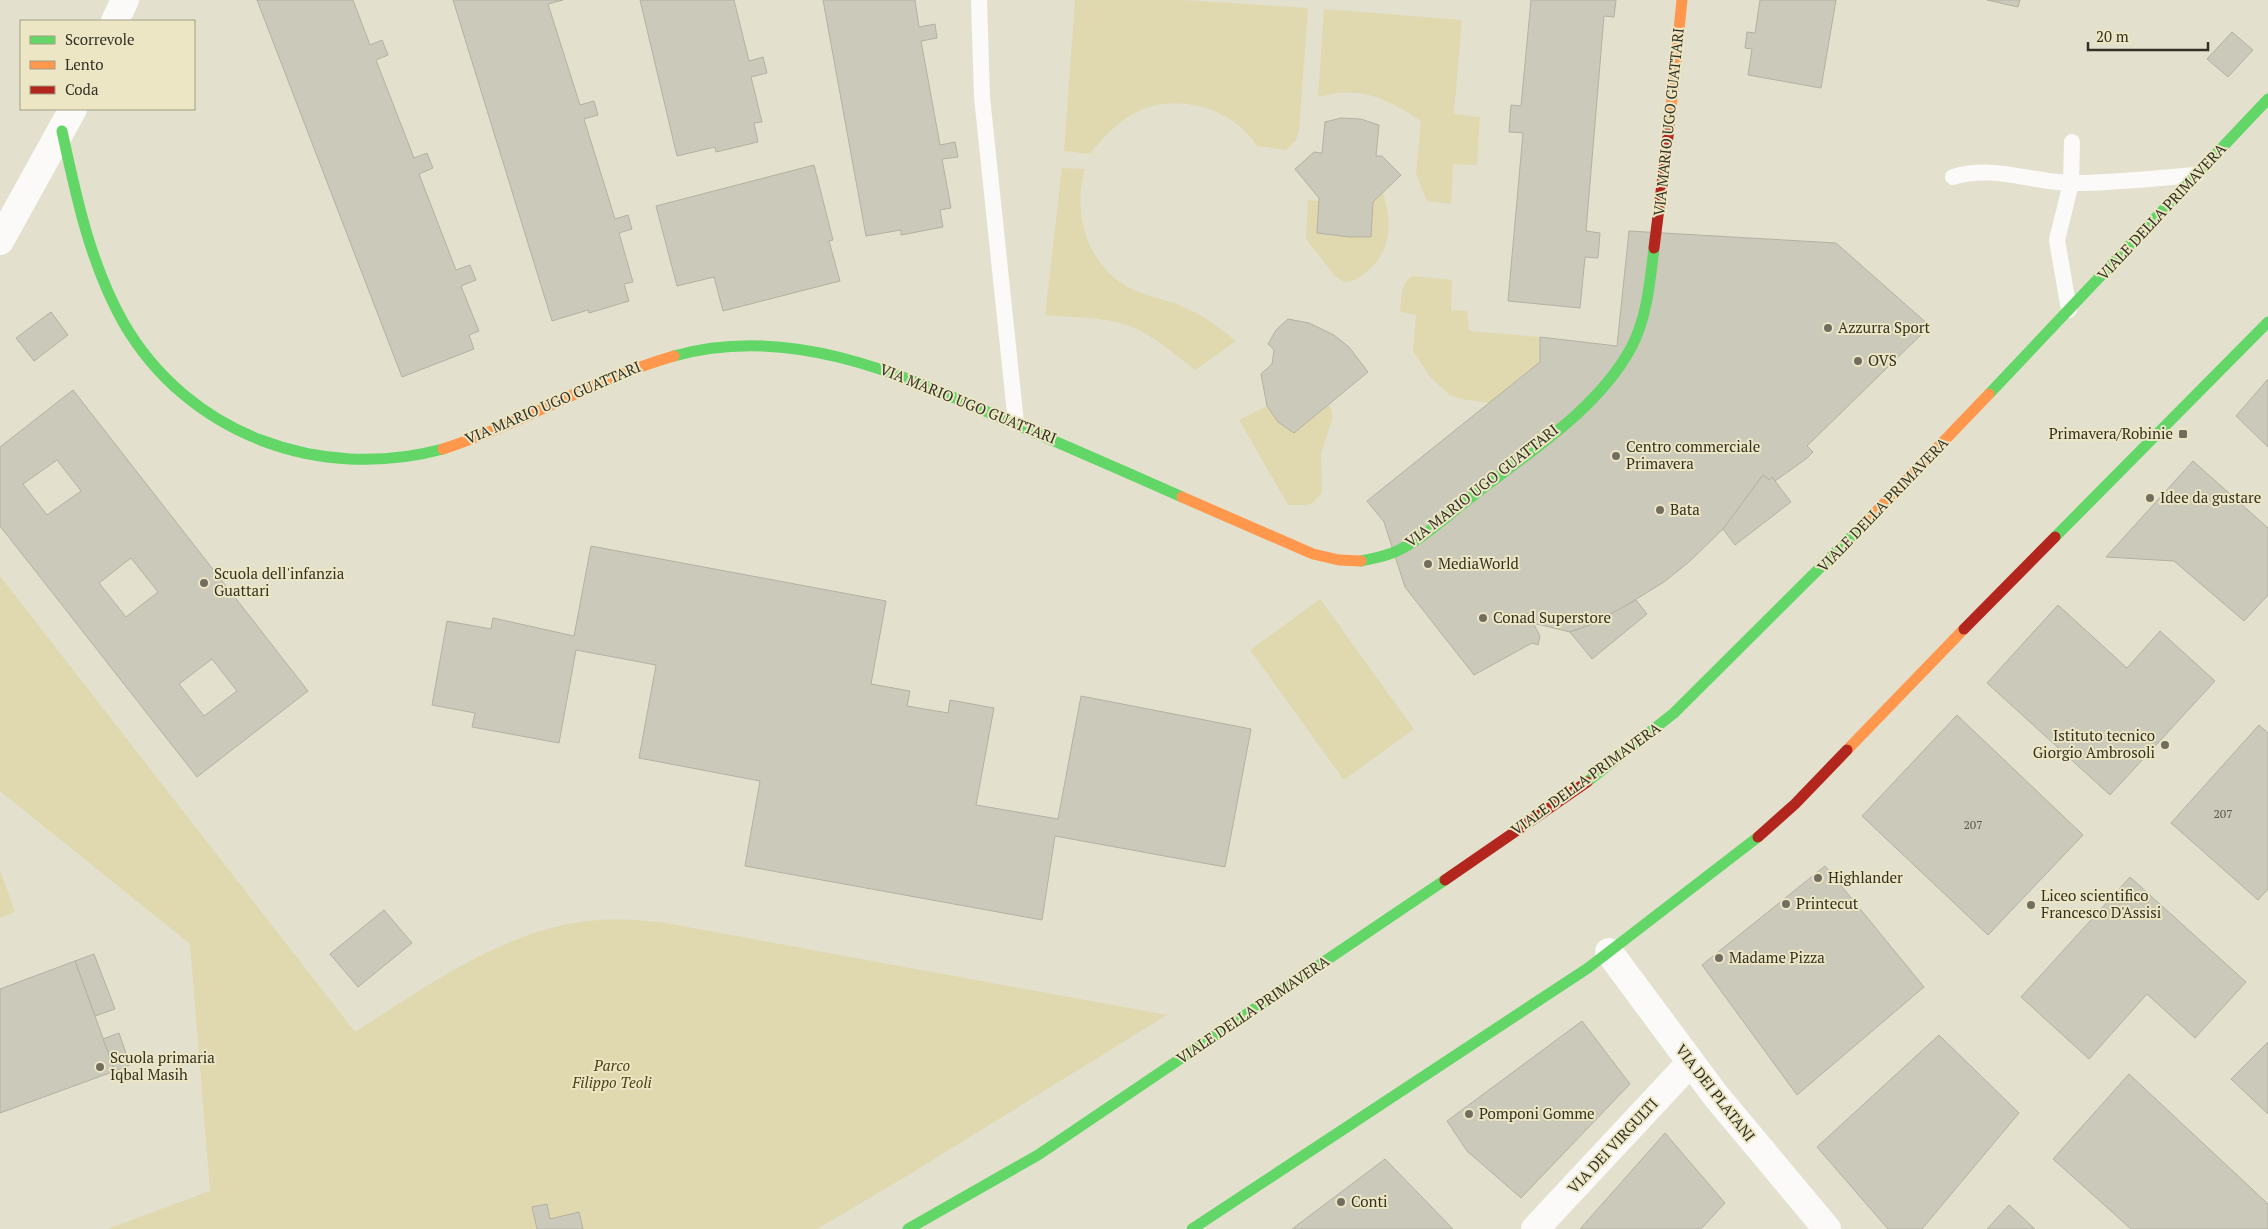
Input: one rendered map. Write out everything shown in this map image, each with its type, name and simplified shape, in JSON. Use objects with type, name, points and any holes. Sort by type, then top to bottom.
[{"type":"main road","name":"VIA MARIO UGO GUATTARI","points":[[67,120],[77,199],[90,247],[107,291],[137,344],[171,383],[196,404],[241,434],[274,448],[333,460],[377,460],[427,452],[480,437],[575,393],[644,365],[692,352],[742,345],[795,346],[874,365],[1016,423],[1305,550],[1329,559],[1355,562],[1381,558],[1419,540],[1592,398],[1625,358],[1638,332],[1645,307],[1659,212],[1682,0]]},
{"type":"main road","name":"VIALE DELLA PRIMAVERA","points":[[908,1229],[1038,1155],[1077,1130],[1546,811],[1622,757],[1674,713],[1772,619],[1884,504],[2268,99]]},
{"type":"main road","points":[[1192,1229],[1609,952],[1708,878],[1788,812],[1949,644],[2268,322]]},
{"type":"street","points":[[115,20],[125,0]]},
{"type":"street","points":[[0,241],[67,120]]},
{"type":"street","name":"VIA DEI PLATANI","points":[[1609,952],[1690,1063],[1827,1229]]},
{"type":"street","name":"VIA DEI VIRGULTI","points":[[1535,1229],[1690,1063]]},
{"type":"lane","points":[[979,0],[982,97],[1016,423]]},
{"type":"lane","points":[[2069,310],[2057,240],[2071,183],[2072,142]]},
{"type":"lane","points":[[1953,177],[1970,172],[1991,172],[2071,183],[2196,175]]},
{"type":"green space","points":[[1075,0],[1185,0],[1308,8],[1299,131],[1296,140],[1286,150],[1257,146],[1247,133],[1219,113],[1185,104],[1167,104],[1150,107],[1128,117],[1111,131],[1090,154],[1064,151]]},
{"type":"green space","points":[[1324,9],[1462,20],[1454,114],[1480,117],[1477,165],[1453,164],[1451,204],[1427,201],[1416,174],[1421,121],[1396,106],[1372,96],[1346,92],[1318,97]]},
{"type":"green space","points":[[1062,168],[1085,169],[1081,186],[1082,222],[1087,239],[1105,269],[1118,281],[1134,290],[1181,306],[1201,316],[1236,341],[1195,370],[1162,344],[1135,328],[1106,320],[1045,315]]},
{"type":"green space","points":[[1383,193],[1389,227],[1385,247],[1373,266],[1364,274],[1354,280],[1343,282],[1335,276],[1306,239],[1308,200],[1320,201],[1317,233],[1350,237],[1370,237],[1373,202]]},
{"type":"green space","points":[[1413,276],[1452,280],[1451,310],[1467,311],[1469,331],[1540,337],[1540,362],[1490,403],[1461,399],[1450,395],[1431,378],[1413,351],[1416,315],[1400,312],[1404,286],[1409,278]]},
{"type":"green space","points":[[1329,404],[1333,417],[1321,453],[1322,492],[1313,503],[1288,505],[1239,420],[1267,406],[1278,422],[1294,433]]},
{"type":"green space","name":"Parco Filippo Teoli","points":[[0,576],[355,1032],[441,978],[502,946],[534,933],[566,924],[607,919],[660,922],[1167,1015],[905,1177],[817,1229],[107,1229],[210,1191],[190,944],[0,791]]},
{"type":"green space","points":[[1320,599],[1414,729],[1344,780],[1250,650]]},
{"type":"green space","points":[[0,870],[15,912],[0,918]]},
{"type":"building","points":[[257,0],[353,0],[370,45],[382,40],[388,55],[376,60],[414,158],[427,153],[433,168],[419,174],[456,270],[470,265],[476,280],[461,286],[479,331],[469,335],[474,349],[402,377]]},
{"type":"building","points":[[453,0],[563,0],[548,4],[580,105],[594,101],[598,115],[584,119],[615,219],[628,215],[632,229],[619,233],[633,282],[624,284],[629,301],[589,313],[588,310],[552,321]]},
{"type":"building","points":[[640,0],[734,0],[749,61],[763,57],[767,73],[751,77],[762,122],[754,123],[758,142],[716,152],[715,147],[677,156]]},
{"type":"building","points":[[823,0],[915,0],[919,27],[935,24],[937,38],[921,41],[940,145],[955,142],[958,157],[942,159],[951,208],[940,210],[943,227],[901,235],[901,230],[866,236]]},
{"type":"building","points":[[1531,0],[1616,0],[1614,17],[1604,16],[1586,231],[1600,233],[1598,258],[1585,257],[1580,308],[1508,301],[1523,133],[1509,132],[1511,105],[1521,106]]},
{"type":"building","points":[[1760,0],[1836,0],[1821,88],[1748,75],[1752,49],[1745,48],[1747,32],[1755,33]]},
{"type":"building","points":[[1987,0],[2020,0],[2018,7]]},
{"type":"building","points":[[2232,32],[2253,50],[2228,77],[2207,59]]},
{"type":"building","points":[[1341,118],[1361,119],[1379,125],[1376,156],[1382,156],[1401,175],[1373,202],[1371,237],[1350,237],[1317,233],[1319,198],[1295,169],[1314,152],[1322,153],[1325,122]]},
{"type":"building","points":[[814,165],[833,240],[829,241],[840,281],[723,311],[714,277],[677,286],[656,206]]},
{"type":"building","name":"Centro commerciale Primavera","points":[[1629,231],[1836,243],[1930,326],[1807,446],[1813,452],[1806,459],[1775,481],[1772,477],[1769,480],[1763,475],[1726,526],[1689,562],[1664,582],[1617,611],[1590,625],[1570,632],[1533,623],[1540,636],[1538,645],[1532,643],[1474,675],[1405,587],[1384,522],[1367,501],[1540,362],[1540,337],[1617,346]]},
{"type":"building","points":[[51,312],[68,335],[34,361],[16,338]]},
{"type":"building","points":[[1288,319],[1309,323],[1334,335],[1349,347],[1368,372],[1294,433],[1278,422],[1267,406],[1261,374],[1272,364],[1274,350],[1268,344],[1276,330]]},
{"type":"building","points":[[2268,379],[2268,447],[2236,416]]},
{"type":"building","points":[[73,390],[308,691],[197,777],[0,526],[0,447]],"holes":[[[57,460],[81,491],[47,515],[23,484]],[[131,558],[158,592],[126,617],[99,583]],[[212,659],[237,691],[204,716],[179,684]]]},
{"type":"building","points":[[2193,461],[2268,528],[2268,595],[2244,621],[2174,561],[2106,557]]},
{"type":"building","points":[[1763,475],[1769,480],[1772,477],[1791,502],[1735,545],[1723,529]]},
{"type":"building","points":[[591,546],[886,601],[871,684],[910,691],[907,706],[948,713],[950,700],[994,708],[976,805],[1058,819],[1081,696],[1251,729],[1225,867],[1055,836],[1042,920],[745,866],[760,781],[639,758],[656,665],[576,650],[559,743],[472,727],[475,713],[432,705],[447,621],[491,629],[493,618],[574,636]]},
{"type":"building","points":[[1636,600],[1647,614],[1592,659],[1570,632],[1590,625]]},
{"type":"building","points":[[2058,605],[2127,668],[2160,631],[2215,681],[2110,795],[1987,683]]},
{"type":"building","points":[[1957,715],[2083,835],[1988,935],[1862,816]]},
{"type":"building","points":[[2259,725],[2268,733],[2268,889],[2258,900],[2171,823]]},
{"type":"building","points":[[1825,866],[1924,987],[1797,1095],[1702,965]]},
{"type":"building","points":[[2130,877],[2246,982],[2195,1038],[2147,994],[2089,1059],[2021,997]]},
{"type":"building","points":[[384,910],[412,943],[358,987],[330,954]]},
{"type":"building","points":[[94,954],[115,1009],[95,1016],[75,961]]},
{"type":"building","points":[[75,961],[115,1071],[0,1113],[0,989]]},
{"type":"building","points":[[1582,1021],[1630,1084],[1521,1198],[1467,1151],[1447,1121]]},
{"type":"building","points":[[119,1033],[130,1065],[115,1071],[103,1039]]},
{"type":"building","points":[[1939,1035],[2019,1113],[1922,1229],[1888,1229],[1817,1147]]},
{"type":"building","points":[[2268,1042],[2268,1114],[2231,1079]]},
{"type":"building","points":[[2129,1074],[2268,1204],[2268,1229],[2131,1229],[2053,1159]]},
{"type":"building","points":[[1665,1133],[1725,1203],[1701,1229],[1580,1229]]},
{"type":"building","points":[[1385,1159],[1453,1229],[1292,1229]]},
{"type":"building","points":[[547,1204],[550,1219],[579,1212],[583,1229],[537,1229],[532,1207]]},
{"type":"building","points":[[2009,1205],[2035,1229],[1987,1229]]},
{"type":"traffic: fast","points":[[1989,394],[2268,99]]},
{"type":"traffic: fast","points":[[62,131],[85,229],[111,300],[123,322],[150,361],[183,394],[220,421],[261,440],[305,453],[350,459],[397,458],[443,449]]},
{"type":"traffic: fast","points":[[1361,561],[1401,549],[1439,524],[1560,429],[1600,391],[1617,370],[1631,348],[1641,324],[1647,300],[1654,248]]},
{"type":"traffic: fast","points":[[2055,537],[2268,322]]},
{"type":"traffic: fast","points":[[674,356],[718,347],[761,346],[803,350],[845,359],[928,387],[1182,497]]},
{"type":"traffic: fast","points":[[1587,782],[1674,713],[1872,516]]},
{"type":"traffic: fast","points":[[1192,1229],[1588,968],[1758,837]]},
{"type":"traffic: fast","points":[[908,1229],[1038,1155],[1445,880]]},
{"type":"traffic: slow","points":[[1669,128],[1682,0]]},
{"type":"traffic: slow","points":[[443,449],[502,427],[615,377],[674,356]]},
{"type":"traffic: slow","points":[[1872,516],[1989,394]]},
{"type":"traffic: slow","points":[[1182,497],[1313,554],[1339,560],[1361,561]]},
{"type":"traffic: slow","points":[[1847,750],[1964,629]]},
{"type":"traffic: jam","points":[[1654,248],[1669,128]]},
{"type":"traffic: jam","points":[[1964,629],[2055,537]]},
{"type":"traffic: jam","points":[[1758,837],[1795,804],[1847,750]]},
{"type":"traffic: jam","points":[[1445,880],[1587,782]]},
{"type":"place","name":"Azzurra Sport","points":[[1828,328]]},
{"type":"place","name":"OVS","points":[[1858,361]]},
{"type":"place","name":"Primavera/Robinie","points":[[2183,434]]},
{"type":"place","name":"Centro commerciale Primavera","points":[[1616,456]]},
{"type":"place","name":"Idee da gustare","points":[[2150,498]]},
{"type":"place","name":"Bata","points":[[1660,510]]},
{"type":"place","name":"MediaWorld","points":[[1428,564]]},
{"type":"place","name":"Scuola dell'infanzia Guattari","points":[[204,583]]},
{"type":"place","name":"Conad Superstore","points":[[1483,618]]},
{"type":"place","name":"Istituto tecnico Giorgio Ambrosoli","points":[[2165,745]]},
{"type":"place","name":"Highlander","points":[[1818,878]]},
{"type":"place","name":"Printecut","points":[[1786,904]]},
{"type":"place","name":"Liceo scientifico Francesco D'Assisi","points":[[2031,905]]},
{"type":"place","name":"Madame Pizza","points":[[1719,958]]},
{"type":"place","name":"Scuola primaria Iqbal Masih","points":[[100,1067]]},
{"type":"place","name":"Pomponi Gomme","points":[[1469,1114]]},
{"type":"place","name":"Conti","points":[[1341,1202]]}]
